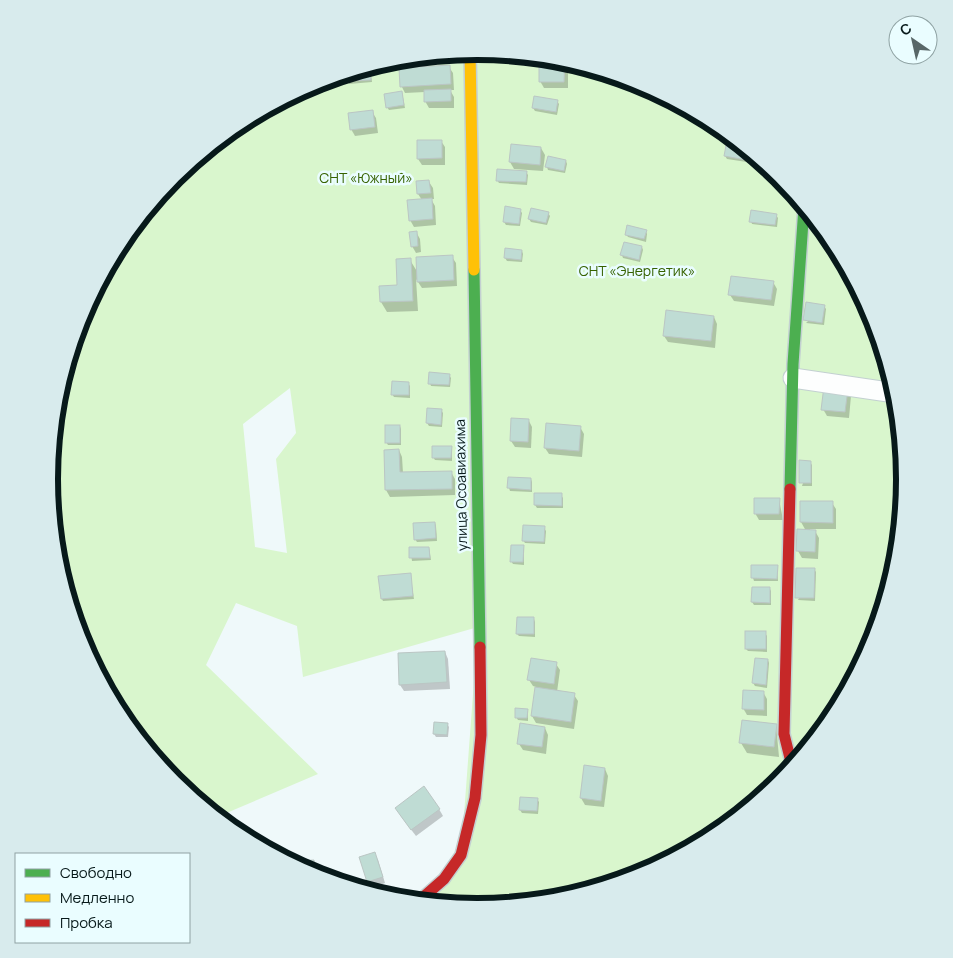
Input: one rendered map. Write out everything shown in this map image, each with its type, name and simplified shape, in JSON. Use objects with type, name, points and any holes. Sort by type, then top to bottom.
[{"type":"street","name":"улица Осоавиахима","points":[[427,895],[444,879],[461,855],[475,798],[481,735],[470,60]]},
{"type":"street","points":[[790,757],[784,734],[792,378],[803,217]]},
{"type":"street","points":[[792,378],[886,392]]},
{"type":"green space","points":[[476,60],[504,61],[558,68],[585,74],[611,82],[662,103],[686,116],[732,147],[753,164],[792,203],[825,246],[839,270],[864,319],[873,344],[881,371],[892,424],[896,479],[895,506],[892,534],[881,587],[864,639],[852,664],[825,712],[792,755],[753,794],[732,811],[686,842],[637,866],[585,884],[558,890],[504,897],[449,897],[427,895],[461,855],[478,627],[303,677],[297,626],[236,603],[206,665],[318,774],[225,814],[180,775],[144,734],[114,688],[89,639],[72,587],[61,534],[58,506],[58,452],[61,424],[72,371],[89,319],[101,294],[128,246],[144,224],[161,203],[200,164],[221,147],[267,116],[291,103],[342,82],[368,74],[422,64]],"holes":[[[290,388],[296,433],[276,459],[287,553],[255,547],[243,424]]]},
{"type":"building","points":[[450,65],[451,84],[400,87],[399,68]]},
{"type":"building","points":[[539,65],[565,69],[564,82],[539,82]]},
{"type":"building","points":[[370,73],[371,80],[346,81]]},
{"type":"building","points":[[451,89],[451,101],[424,102],[424,90]]},
{"type":"building","points":[[402,91],[404,105],[386,108],[384,94]]},
{"type":"building","points":[[534,96],[558,100],[556,112],[532,108]]},
{"type":"building","points":[[373,110],[375,127],[350,130],[348,113]]},
{"type":"building","points":[[417,140],[442,140],[442,158],[417,159]]},
{"type":"building","points":[[726,143],[749,160],[724,156]]},
{"type":"building","points":[[511,144],[541,147],[540,165],[509,162]]},
{"type":"building","points":[[548,156],[566,160],[564,171],[545,167]]},
{"type":"building","points":[[497,169],[527,171],[526,182],[496,181]]},
{"type":"building","points":[[429,180],[431,193],[417,194],[416,181]]},
{"type":"building","points":[[432,198],[433,219],[409,221],[407,200]]},
{"type":"building","points":[[505,206],[521,209],[519,224],[503,222]]},
{"type":"building","points":[[531,208],[549,212],[546,223],[528,219]]},
{"type":"building","points":[[751,210],[777,214],[775,225],[749,222]]},
{"type":"building","points":[[627,225],[647,230],[644,239],[625,235]]},
{"type":"building","points":[[417,231],[418,246],[411,247],[409,232]]},
{"type":"building","points":[[624,242],[642,246],[639,260],[620,255]]},
{"type":"building","points":[[505,248],[522,250],[521,260],[504,258]]},
{"type":"building","points":[[453,255],[454,280],[417,282],[416,257]]},
{"type":"building","points":[[411,258],[413,301],[380,302],[379,286],[397,285],[396,259]]},
{"type":"building","points":[[731,276],[774,281],[771,300],[728,295]]},
{"type":"building","points":[[806,302],[825,305],[822,323],[803,320]]},
{"type":"building","points":[[666,310],[714,316],[711,341],[663,336]]},
{"type":"building","points":[[429,372],[450,374],[449,385],[428,384]]},
{"type":"building","points":[[392,381],[409,382],[409,395],[391,395]]},
{"type":"building","points":[[824,386],[848,389],[845,412],[821,410]]},
{"type":"building","points":[[427,408],[442,409],[441,425],[426,423]]},
{"type":"building","points":[[511,418],[529,419],[528,442],[510,441]]},
{"type":"building","points":[[546,423],[581,426],[579,451],[544,448]]},
{"type":"building","points":[[385,425],[400,425],[400,443],[385,443]]},
{"type":"building","points":[[432,446],[452,446],[451,458],[432,458]]},
{"type":"building","points":[[399,449],[400,472],[452,471],[452,489],[385,490],[384,450]]},
{"type":"building","points":[[799,460],[811,461],[811,483],[799,483]]},
{"type":"building","points":[[508,477],[531,478],[531,490],[507,488]]},
{"type":"building","points":[[534,493],[562,493],[562,506],[534,505]]},
{"type":"building","points":[[754,498],[780,498],[779,514],[754,514]]},
{"type":"building","points":[[800,501],[833,501],[833,523],[800,522]]},
{"type":"building","points":[[435,522],[436,538],[414,540],[413,523]]},
{"type":"building","points":[[523,525],[545,526],[544,542],[522,541]]},
{"type":"building","points":[[797,529],[816,530],[815,552],[796,551]]},
{"type":"building","points":[[511,545],[524,545],[523,562],[510,562]]},
{"type":"building","points":[[409,547],[429,547],[430,558],[409,558]]},
{"type":"building","points":[[751,565],[778,565],[777,579],[751,578]]},
{"type":"building","points":[[796,568],[815,568],[814,598],[795,598]]},
{"type":"building","points":[[411,573],[413,596],[381,599],[378,576]]},
{"type":"building","points":[[752,587],[770,587],[770,603],[751,602]]},
{"type":"building","points":[[517,617],[534,617],[534,634],[516,634]]},
{"type":"building","points":[[745,631],[766,631],[766,649],[745,649]]},
{"type":"building","points":[[445,651],[447,682],[399,685],[398,653]]},
{"type":"building","points":[[531,658],[557,662],[554,684],[527,680]]},
{"type":"building","points":[[755,658],[768,659],[766,685],[752,683]]},
{"type":"building","points":[[535,687],[575,693],[571,722],[531,716]]},
{"type":"building","points":[[743,690],[764,691],[764,710],[742,709]]},
{"type":"building","points":[[515,708],[528,709],[527,718],[515,718]]},
{"type":"building","points":[[742,720],[777,724],[774,747],[739,743]]},
{"type":"building","points":[[434,722],[448,723],[447,735],[433,734]]},
{"type":"building","points":[[520,723],[545,727],[542,747],[517,744]]},
{"type":"building","points":[[584,765],[605,768],[601,801],[580,798]]},
{"type":"building","points":[[424,786],[440,809],[411,830],[395,808]]},
{"type":"building","points":[[520,797],[538,798],[537,811],[519,810]]},
{"type":"building","points":[[375,852],[383,877],[367,882],[359,857]]},
{"type":"building","points":[[314,860],[314,865],[304,861]]},
{"type":"traffic: fast","points":[[790,489],[793,364],[803,217]]},
{"type":"traffic: fast","points":[[474,270],[480,647]]},
{"type":"traffic: slow","points":[[470,60],[474,270]]},
{"type":"traffic: jam","points":[[790,489],[784,734],[790,757]]},
{"type":"traffic: jam","points":[[426,894],[444,879],[461,855],[475,798],[481,735],[480,647]]},
{"type":"park label","name":"СНТ «Южный»","points":[[366,178]]},
{"type":"park label","name":"СНТ «Энергетик»","points":[[637,271]]}]
